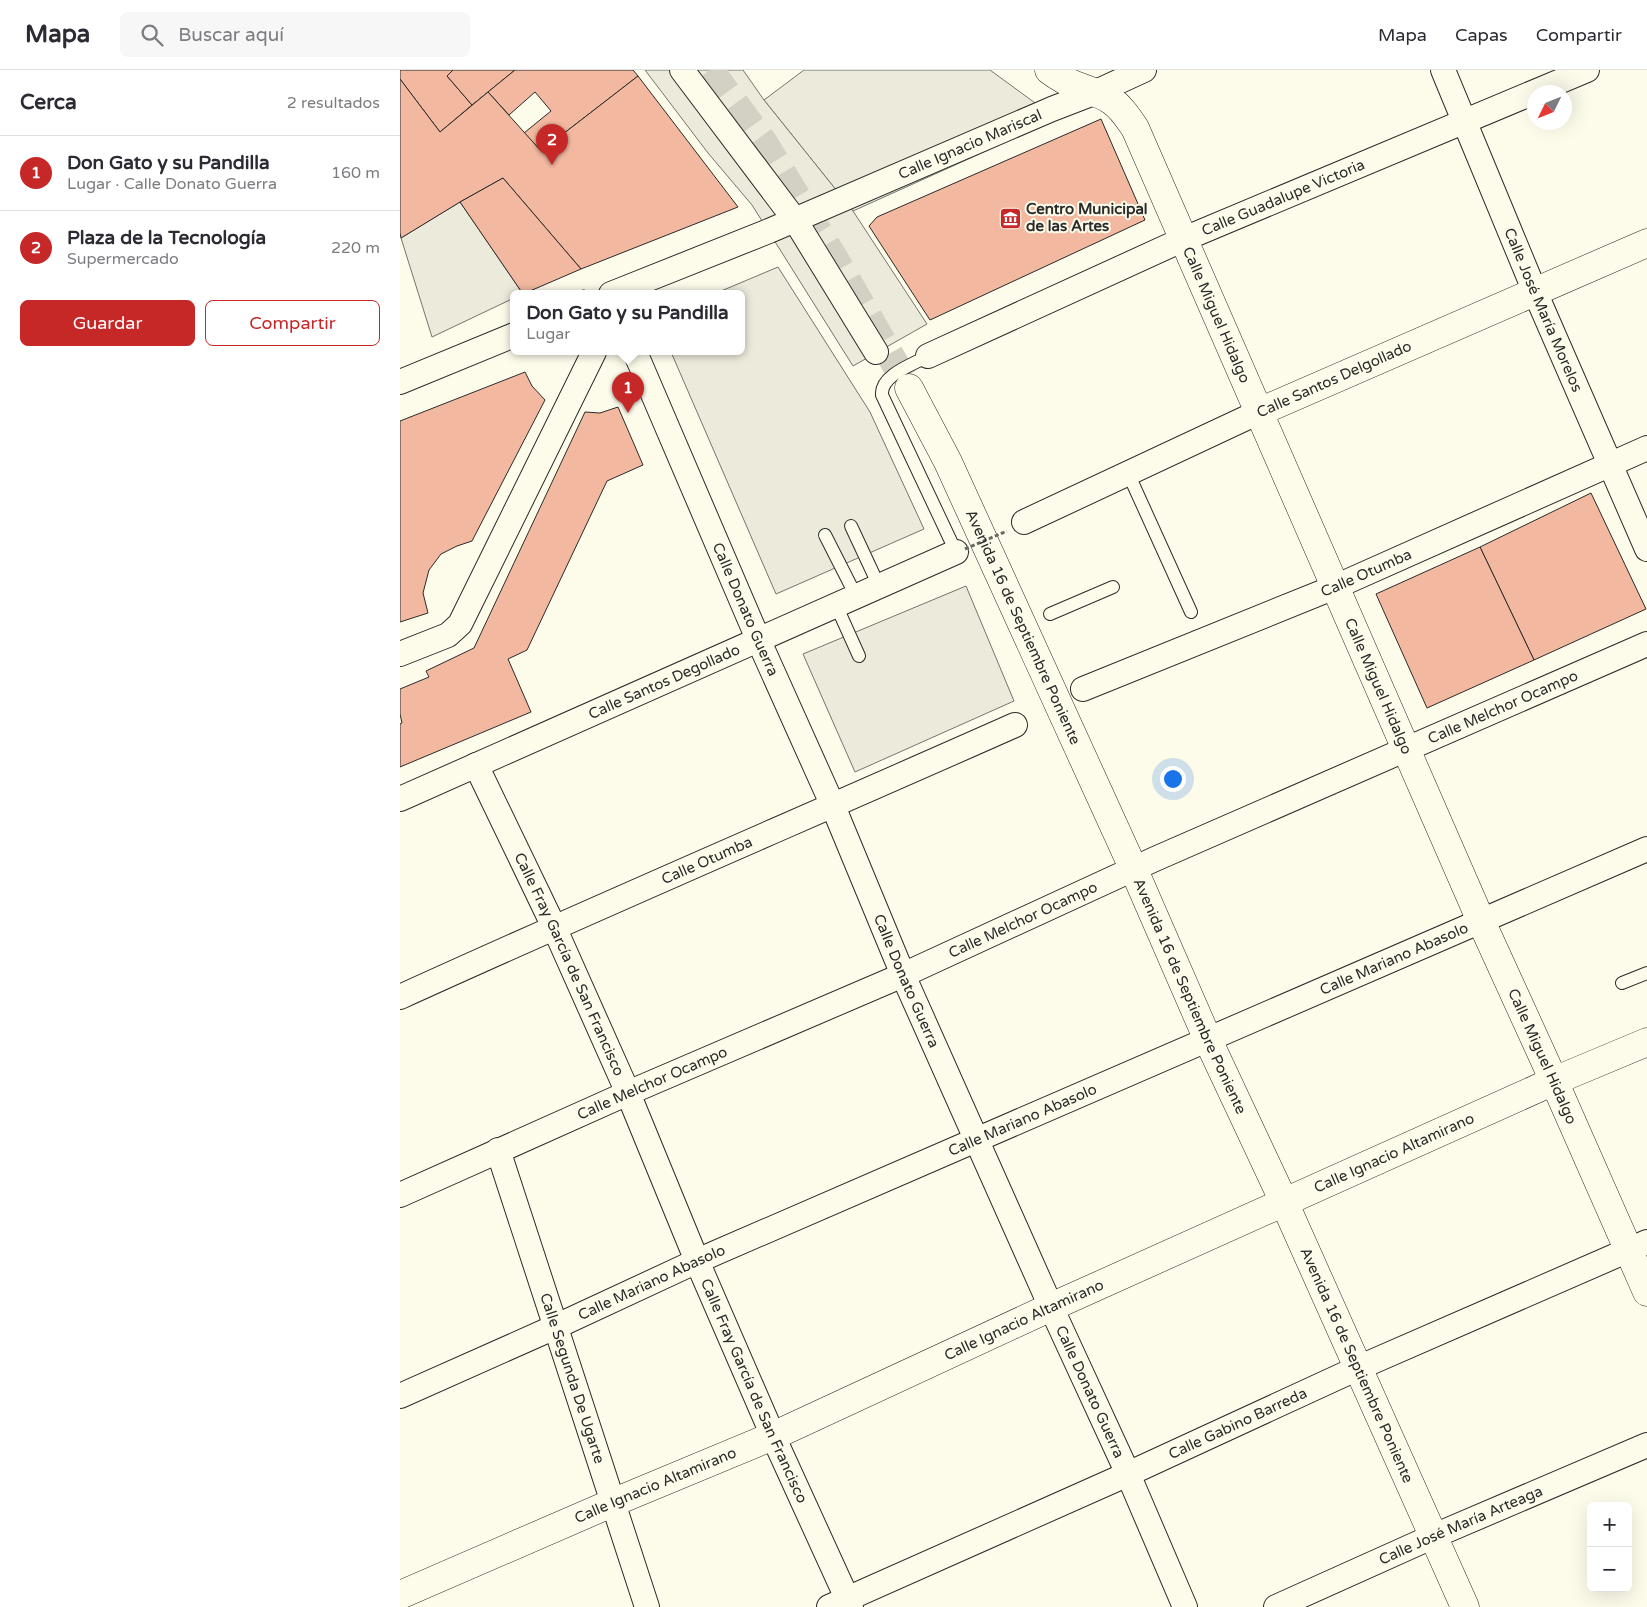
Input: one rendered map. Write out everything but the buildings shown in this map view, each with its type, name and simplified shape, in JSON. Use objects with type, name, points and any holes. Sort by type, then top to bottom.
[{"type":"main road","name":"Calle Miguel Hidalgo","points":[[1049,70],[1078,87],[1096,92],[1112,101],[1123,111],[1135,128],[1481,921],[1554,1082],[1638,1246],[1647,1292]]},
{"type":"main road","name":"Calle Santos Delgollado","points":[[1259,412],[1647,243]]},
{"type":"main road","name":"Avenida 16 de Septiembre Poniente","points":[[909,388],[948,462],[1466,1607]]},
{"type":"main road","name":"Calle Ignacio Altamirano","points":[[400,1595],[773,1436],[1051,1307],[1647,1042]]},
{"type":"street","points":[[682,70],[795,220],[876,352]]},
{"type":"street","name":"Calle Ignacio Mariscal","points":[[621,290],[795,220],[1144,70]]},
{"type":"street","name":"Calle José María Morelos","points":[[1443,70],[1535,292],[1647,549]]},
{"type":"street","name":"Calle Guadalupe Victoria","points":[[928,356],[1184,239],[1587,70]]},
{"type":"street","points":[[400,382],[510,337]]},
{"type":"street","points":[[400,654],[448,636],[460,624],[593,355]]},
{"type":"street","name":"Calle Donato Guerra","points":[[636,355],[758,640],[833,806],[903,975],[1051,1307],[1128,1474],[1185,1607]]},
{"type":"street","name":"Calle Santos Delgollado","points":[[1015,527],[1259,412]]},
{"type":"street","name":"Calle Otumba","points":[[1082,689],[1335,587],[1647,448]]},
{"type":"street","name":"Calle Santos Degollado","points":[[400,799],[961,551]]},
{"type":"street","name":"Calle Melchor Ocampo","points":[[400,1195],[628,1093],[903,975],[1134,870],[1647,644]]},
{"type":"street","name":"Calle Otumba","points":[[400,997],[554,927],[1015,725]]},
{"type":"street","name":"Calle Fray García de San Francisco","points":[[476,764],[554,927],[628,1093],[842,1604]]},
{"type":"street","name":"Calle Mariano Abasolo","points":[[400,1396],[697,1261],[1647,850]]},
{"type":"street","name":"Calle Segunda De Ugarte","points":[[498,1150],[646,1607]]},
{"type":"street","name":"Calle Gabino Barreda","points":[[842,1604],[1358,1368],[1638,1246]]},
{"type":"street","name":"Calle José María Arteaga","points":[[1276,1607],[1434,1536],[1647,1445]]},
{"type":"lane","points":[[928,356],[890,377],[884,383],[882,394],[961,551]]},
{"type":"lane","points":[[1128,473],[1191,612]]},
{"type":"lane","points":[[852,526],[879,586]]},
{"type":"lane","points":[[824,536],[846,601],[859,656]]},
{"type":"lane","points":[[1050,614],[1114,587]]},
{"type":"lane","points":[[1622,983],[1647,973]]},
{"type":"path","points":[[961,551],[1015,527]]},
{"type":"shaded area","points":[[645,70],[743,70],[764,100],[853,211],[927,324],[853,366],[752,205],[708,153]]},
{"type":"shaded area","points":[[804,70],[990,70],[1057,119],[853,211],[764,100]]},
{"type":"shaded area","points":[[460,202],[520,290],[510,290],[510,300],[432,337],[401,238]]},
{"type":"shaded area","points":[[778,267],[870,412],[924,529],[776,594],[672,355],[745,355],[745,290],[723,290]]},
{"type":"shaded area","points":[[966,586],[1014,701],[855,772],[803,654]]},
{"type":"tunnel","points":[[710,70],[764,143],[836,261],[909,388]]},
{"type":"place","name":"Plaza de la Tecnología","points":[[552,165]]},
{"type":"place","name":"Centro Municipal de las Artes","points":[[1010,218]]},
{"type":"place","name":"Don Gato y su Pandilla","points":[[628,413]]}]
